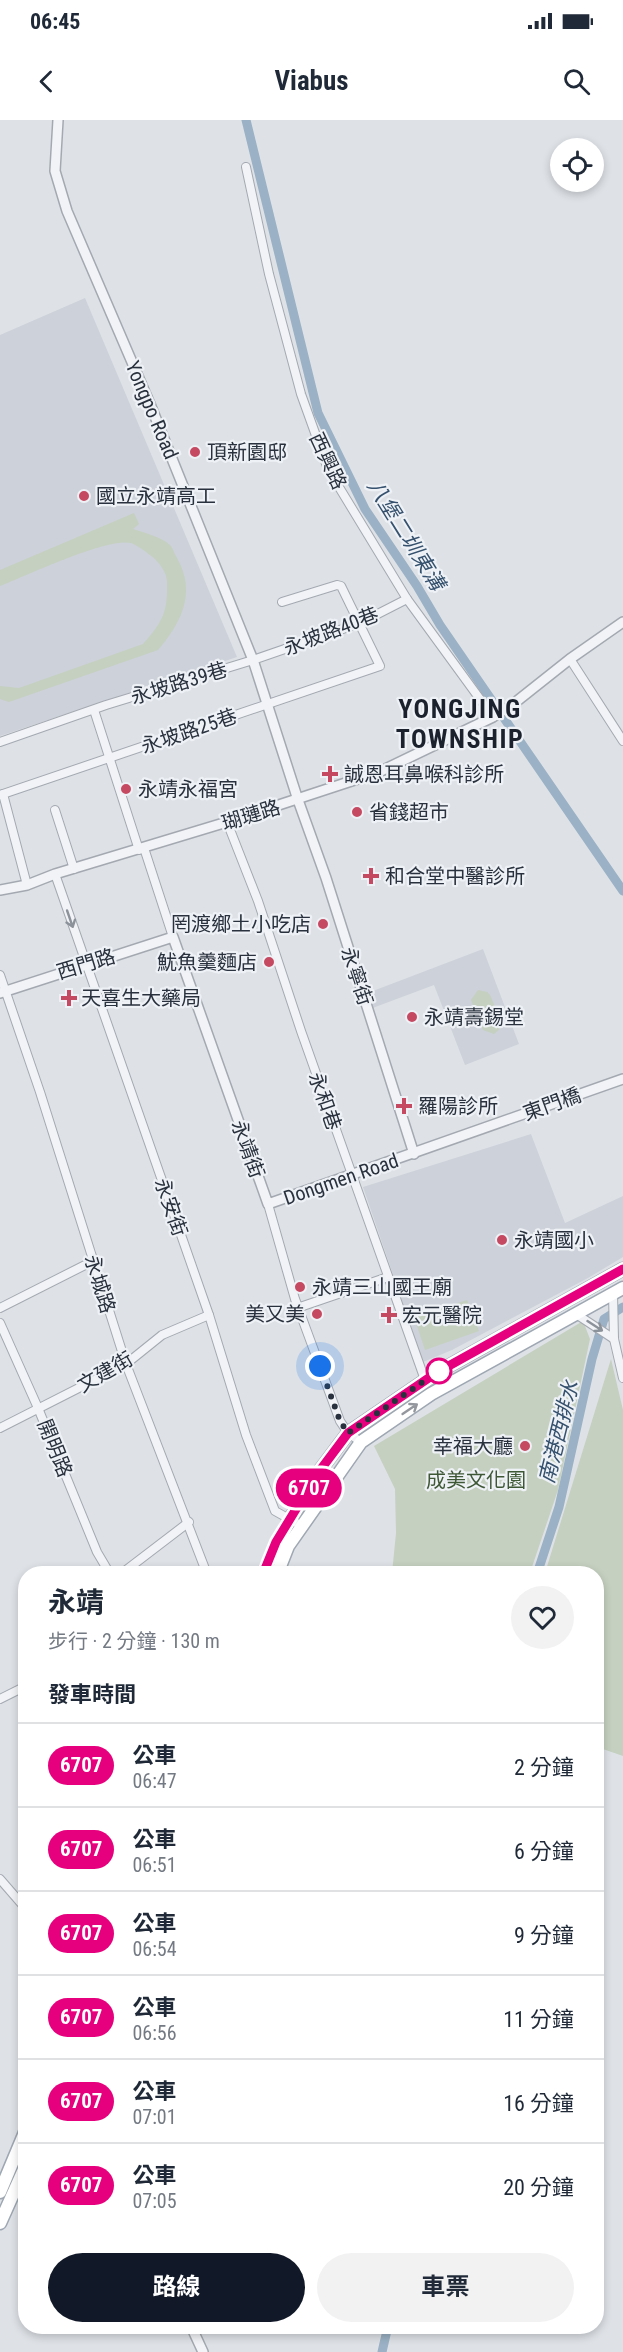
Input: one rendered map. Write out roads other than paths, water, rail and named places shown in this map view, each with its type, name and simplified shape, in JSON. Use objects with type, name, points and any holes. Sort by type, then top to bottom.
[{"type":"main road","points":[[266,1566],[276,1542],[318,1473],[348,1433],[425,1380],[623,1269]]},
{"type":"main road","points":[[280,1566],[288,1546],[361,1442],[431,1394],[618,1291]]},
{"type":"main road","points":[[0,2192],[18,2149]]},
{"type":"main road","points":[[0,2223],[18,2183]]},
{"type":"street","name":"Yongpo Road","points":[[58,120],[55,171],[67,211],[150,404],[253,660],[298,800]]},
{"type":"street","name":"西興路","points":[[246,168],[301,394],[328,469],[407,599],[493,717]]},
{"type":"street","points":[[282,602],[337,585],[341,586],[360,623]]},
{"type":"street","name":"永坡路40巷","points":[[253,660],[360,623],[407,599]]},
{"type":"street","points":[[623,622],[570,658],[623,741]]},
{"type":"street","name":"永坡路25巷","points":[[1,794],[380,666],[360,623]]},
{"type":"street","name":"瑚璉路","points":[[0,890],[27,885],[55,874],[298,800],[379,772],[493,717],[512,705],[570,658]]},
{"type":"street","name":"永坡路39巷","points":[[0,742],[106,705],[253,660]]},
{"type":"street","name":"永靖街","points":[[94,710],[215,1061],[268,1204],[300,1308],[337,1413],[348,1433],[361,1442]]},
{"type":"street","points":[[1,794],[27,885]]},
{"type":"street","name":"永寧街","points":[[298,800],[326,878],[414,1154]]},
{"type":"street","points":[[55,810],[74,869]]},
{"type":"street","name":"永和巷","points":[[227,822],[258,902],[351,1175],[425,1380]]},
{"type":"street","name":"永安街","points":[[55,874],[209,1315],[246,1435],[275,1511],[302,1526]]},
{"type":"street","name":"西門路","points":[[3,991],[173,937]]},
{"type":"street","name":"永城路","points":[[0,975],[3,991],[126,1364],[204,1566]]},
{"type":"street","name":"東門橋","points":[[414,1154],[623,1079]]},
{"type":"street","name":"Dongmen Road","points":[[268,1204],[414,1154]]},
{"type":"street","points":[[0,1308],[93,1261]]},
{"type":"street","points":[[300,1308],[388,1277]]},
{"type":"street","points":[[618,1291],[614,1339],[623,1378]]},
{"type":"street","points":[[576,1314],[614,1339]]},
{"type":"street","name":"文建街","points":[[0,1428],[126,1364],[162,1335],[209,1315]]},
{"type":"street","name":"開明路","points":[[0,1323],[106,1566]]},
{"type":"street","points":[[131,1566],[189,1522]]},
{"type":"street","points":[[0,1698],[18,1690]]},
{"type":"street","points":[[0,1879],[18,1900]]},
{"type":"street","points":[[195,2334],[203,2352]]},
{"type":"waterway","name":"八堡二圳東溝","points":[[246,120],[318,413],[365,509],[417,586],[440,625],[623,891]]},
{"type":"waterway","name":"南港西排水","points":[[540,1566],[559,1507],[592,1359],[604,1319],[623,1307]]},
{"type":"waterway","name":"南港西排水","points":[[382,2352],[386,2334]]},
{"type":"place","name":"頂新園邸","points":[[195,452]]},
{"type":"place","name":"國立永靖高工","points":[[84,496]]},
{"type":"place","name":"誠恩耳鼻喉科診所","points":[[330,774]]},
{"type":"place","name":"永靖永福宮","points":[[126,789]]},
{"type":"place","name":"省錢超市","points":[[357,812]]},
{"type":"place","name":"和合堂中醫診所","points":[[371,876]]},
{"type":"place","name":"罔渡鄉土小吃店","points":[[323,924]]},
{"type":"place","name":"魷魚羹麵店","points":[[269,962]]},
{"type":"place","name":"天喜生大藥局","points":[[69,998]]},
{"type":"place","name":"永靖壽錫堂","points":[[412,1017]]},
{"type":"place","name":"羅陽診所","points":[[404,1106]]},
{"type":"place","name":"永靖國小","points":[[502,1240]]},
{"type":"place","name":"永靖三山國王廟","points":[[300,1287]]},
{"type":"place","name":"美又美","points":[[317,1314]]},
{"type":"place","name":"宏元醫院","points":[[389,1315]]},
{"type":"place","name":"幸福大廳","points":[[525,1446]]},
{"type":"district","name":"YONGJING TOWNSHIP","points":[[460,724]]},
{"type":"park label","name":"成美文化園","points":[[476,1480]]}]
